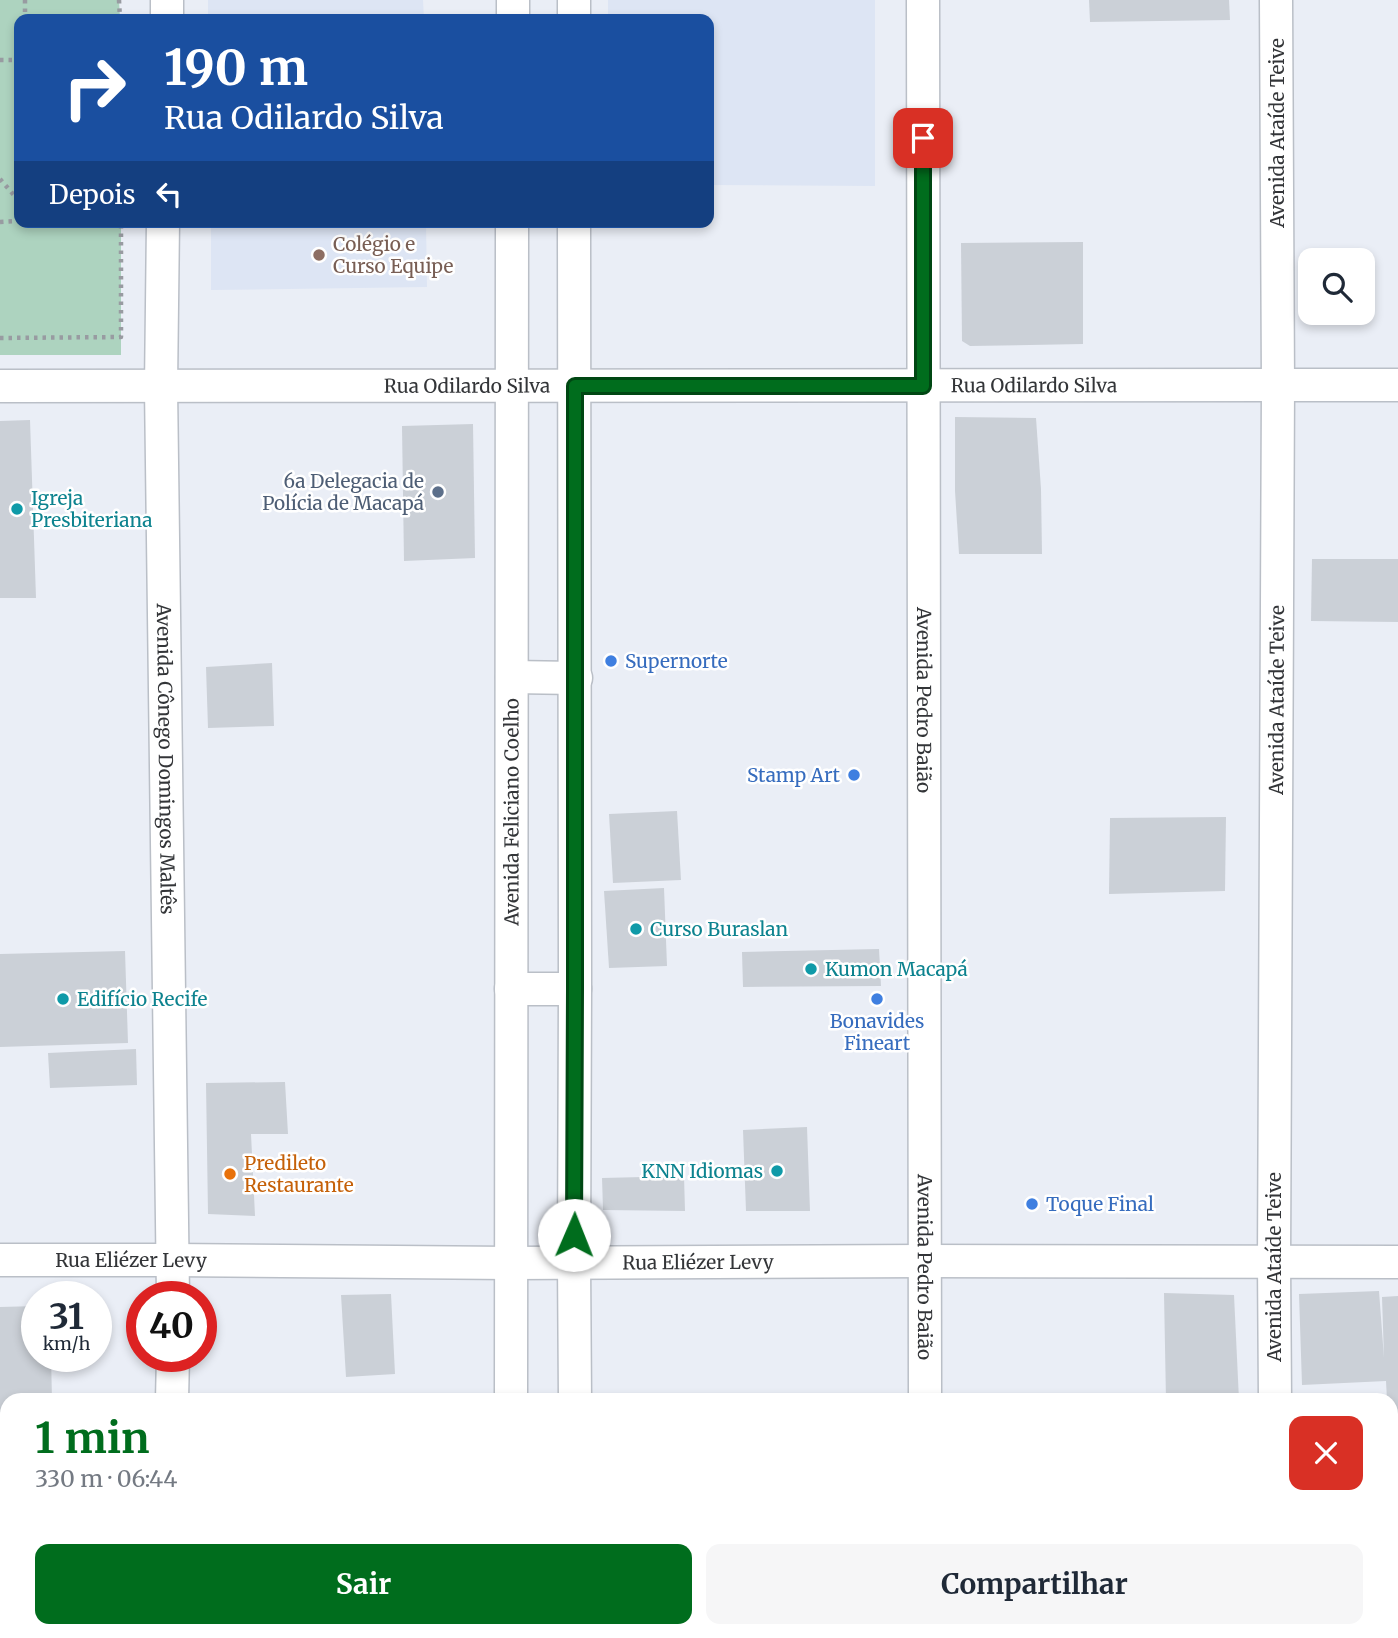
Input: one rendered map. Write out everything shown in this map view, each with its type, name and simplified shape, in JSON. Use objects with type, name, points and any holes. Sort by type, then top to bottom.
[{"type":"street","name":"Avenida Pedro Baião","points":[[923,0],[925,1393]]},
{"type":"street","name":"Avenida Ataíde Teive","points":[[1275,1393],[1273,1262],[1278,386],[1276,0]]},
{"type":"street","name":"Avenida Cônego Domingos Maltês","points":[[163,228],[161,387],[173,1281]]},
{"type":"street","name":"Avenida Feliciano Coelho","points":[[511,1393],[512,228]]},
{"type":"street","points":[[574,228],[575,1393]]},
{"type":"street","name":"Rua Odilardo Silva","points":[[0,386],[1398,385]]},
{"type":"street","points":[[512,677],[576,678]]},
{"type":"street","points":[[511,989],[575,989]]},
{"type":"street","name":"Rua Eliézer Levy","points":[[0,1260],[511,1264],[1398,1262]]},
{"type":"street","points":[[172,1393],[173,1372]]},
{"type":"path","points":[[0,179],[14,195]]},
{"type":"path","points":[[0,338],[121,337],[121,228]]},
{"type":"shaded area","points":[[208,0],[423,0],[424,14],[208,14]]},
{"type":"shaded area","points":[[608,0],[875,0],[875,186],[714,185],[714,14],[608,14]]},
{"type":"shaded area","name":"Colégio e Curso Equipe","points":[[211,228],[426,228],[427,287],[211,290]]},
{"type":"green space","points":[[0,0],[119,0],[120,14],[14,14],[14,228],[121,228],[121,355],[0,355]]},
{"type":"building","points":[[1089,0],[1229,0],[1230,20],[1090,22]]},
{"type":"building","points":[[1083,242],[1083,344],[970,346],[962,341],[961,243]]},
{"type":"building","points":[[955,417],[1036,418],[1042,554],[959,554],[955,491]]},
{"type":"building","name":"Igreja Presbiteriana","points":[[30,420],[36,598],[0,598],[0,421]]},
{"type":"building","name":"6a Delegacia de Polícia de Macapá","points":[[473,424],[475,558],[404,561],[402,426]]},
{"type":"building","points":[[1312,559],[1398,559],[1398,622],[1311,621]]},
{"type":"building","points":[[272,663],[274,726],[208,728],[206,667]]},
{"type":"building","points":[[677,811],[681,880],[613,883],[609,814]]},
{"type":"building","points":[[1226,817],[1225,891],[1109,894],[1110,818]]},
{"type":"building","name":"Curso Buraslan","points":[[664,888],[667,966],[609,968],[604,891]]},
{"type":"building","name":"Kumon Macapá","points":[[879,949],[881,986],[743,987],[742,952]]},
{"type":"building","name":"Edifício Recife","points":[[125,951],[128,1043],[0,1047],[0,954]]},
{"type":"building","points":[[136,1049],[137,1085],[50,1088],[48,1053]]},
{"type":"building","name":"Predileto Restaurante","points":[[285,1082],[288,1134],[251,1134],[255,1216],[208,1214],[206,1083]]},
{"type":"building","name":"KNN Idiomas","points":[[807,1127],[810,1211],[746,1211],[743,1130]]},
{"type":"building","points":[[684,1176],[685,1211],[603,1210],[602,1178]]},
{"type":"building","points":[[1379,1291],[1384,1358],[1382,1297],[1398,1296],[1398,1393],[1387,1393],[1386,1381],[1302,1385],[1299,1294]]},
{"type":"building","points":[[1164,1293],[1234,1295],[1239,1393],[1166,1393]]},
{"type":"building","points":[[391,1294],[395,1374],[346,1377],[341,1295]]},
{"type":"building","points":[[21,1306],[21,1372],[51,1372],[52,1393],[0,1393],[0,1307]]},
{"type":"place","name":"Colégio e Curso Equipe","points":[[319,255]]},
{"type":"place","name":"6a Delegacia de Polícia de Macapá","points":[[438,492]]},
{"type":"place","name":"Igreja Presbiteriana","points":[[17,509]]},
{"type":"place","name":"Supernorte","points":[[611,661]]},
{"type":"place","name":"Stamp Art","points":[[854,775]]},
{"type":"place","name":"Curso Buraslan","points":[[636,929]]},
{"type":"place","name":"Kumon Macapá","points":[[811,969]]},
{"type":"place","name":"Edifício Recife","points":[[63,999]]},
{"type":"place","name":"Bonavides Fineart","points":[[877,999]]},
{"type":"place","name":"KNN Idiomas","points":[[777,1171]]},
{"type":"place","name":"Predileto Restaurante","points":[[230,1174]]},
{"type":"place","name":"Toque Final","points":[[1032,1204]]},
{"type":"route","points":[[574,1235],[575,386],[923,386],[923,138]]}]
